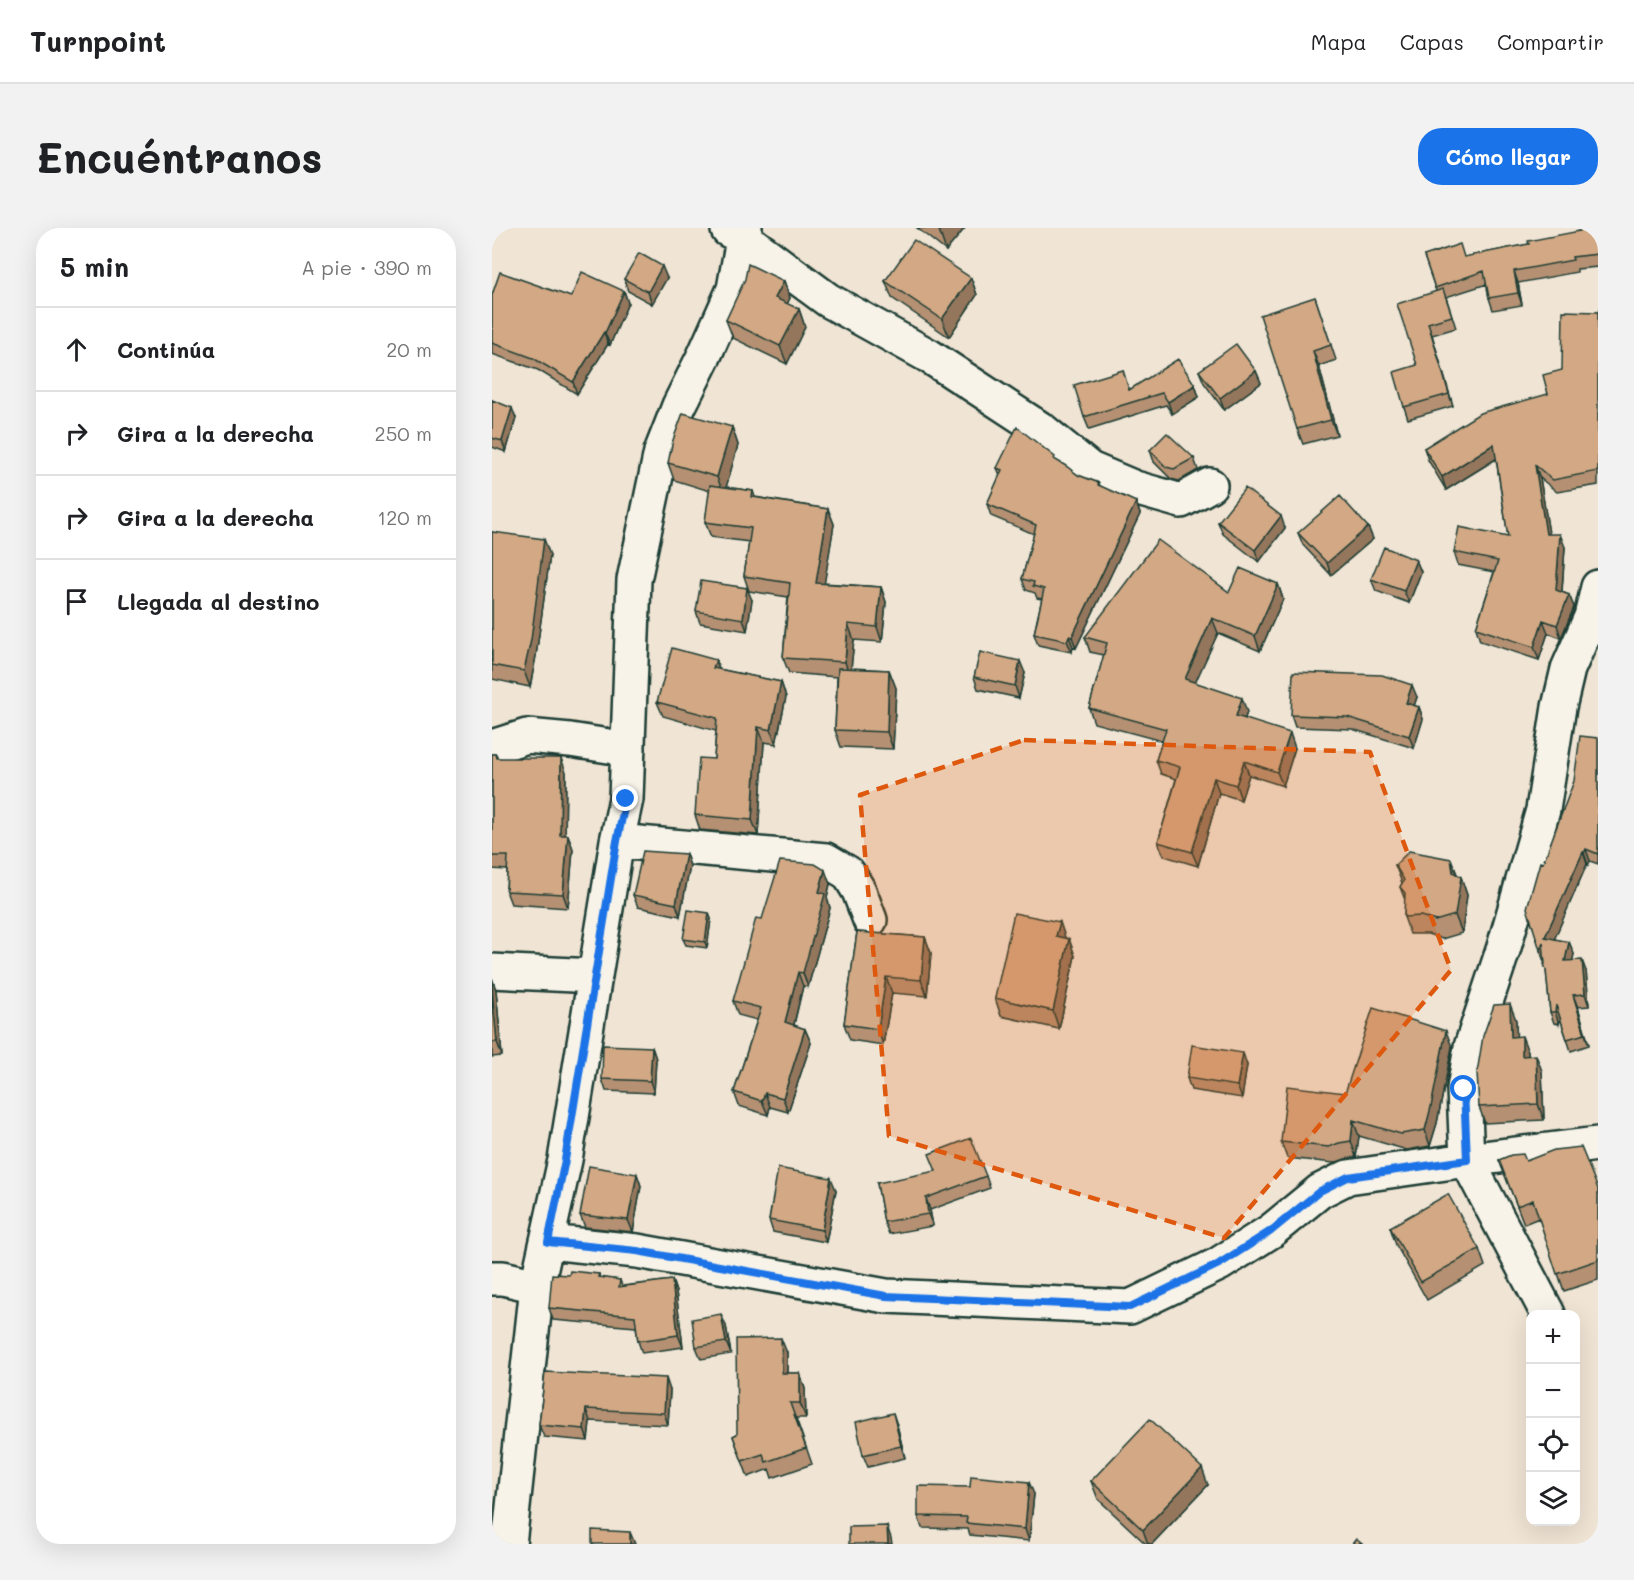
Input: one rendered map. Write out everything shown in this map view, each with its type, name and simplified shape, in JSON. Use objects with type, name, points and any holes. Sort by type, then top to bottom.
[{"type":"street","points":[[737,231],[828,300],[929,356],[1042,430],[1090,469],[1136,489],[1180,501],[1210,485]]},
{"type":"street","points":[[509,1544],[537,1286],[565,1160],[617,841],[626,799],[634,580],[661,452],[679,406],[734,289],[737,231]]},
{"type":"street","points":[[1546,1310],[1467,1160],[1464,1089],[1471,1047],[1504,947],[1543,810],[1559,707],[1568,669],[1591,617],[1598,587]]},
{"type":"street","points":[[492,747],[526,736],[628,749]]},
{"type":"street","points":[[617,841],[826,860],[849,873],[870,920]]},
{"type":"street","points":[[492,971],[595,976]]},
{"type":"street","points":[[548,1242],[637,1251],[886,1296],[1130,1307],[1219,1264],[1271,1231],[1320,1191],[1348,1177],[1598,1144]]},
{"type":"street","points":[[492,1278],[503,1278],[537,1286]]},
{"type":"highlighted area","points":[[1024,740],[1370,752],[1451,970],[1224,1238],[889,1136],[860,795]]},
{"type":"building","points":[[1580,228],[1598,228],[1598,254],[1572,257],[1573,260],[1514,271],[1518,293],[1489,298],[1484,271],[1435,288],[1424,256],[1460,244],[1464,257],[1529,244],[1528,241],[1580,231]]},
{"type":"building","points":[[914,240],[971,278],[942,319],[885,281]]},
{"type":"building","points":[[639,253],[662,266],[648,292],[624,279]]},
{"type":"building","points":[[748,264],[784,281],[775,298],[799,309],[780,346],[726,320],[745,279]]},
{"type":"building","points":[[500,272],[571,297],[582,272],[624,291],[605,333],[573,382],[533,358],[492,343],[492,295]]},
{"type":"building","points":[[1443,289],[1452,316],[1428,323],[1449,394],[1404,407],[1394,372],[1417,365],[1397,304]]},
{"type":"building","points":[[1315,297],[1331,345],[1313,351],[1331,420],[1297,429],[1260,315]]},
{"type":"building","points":[[1563,311],[1598,312],[1598,471],[1553,480],[1535,465],[1546,534],[1560,534],[1556,590],[1569,595],[1557,625],[1543,620],[1534,647],[1476,628],[1498,561],[1454,552],[1459,527],[1508,537],[1494,444],[1442,477],[1424,448],[1480,413],[1548,394],[1543,375],[1562,370]]},
{"type":"building","points":[[1236,344],[1256,371],[1220,398],[1199,371]]},
{"type":"building","points":[[1178,359],[1195,385],[1168,402],[1162,393],[1084,417],[1074,385],[1123,370],[1129,390]]},
{"type":"building","points":[[492,400],[512,408],[502,441],[492,438]]},
{"type":"building","points":[[683,413],[732,427],[717,477],[668,463],[673,440]]},
{"type":"building","points":[[1017,427],[1055,457],[1054,459],[1078,475],[1136,502],[1072,637],[1069,636],[1067,641],[1034,634],[1044,589],[1033,586],[1034,582],[1022,579],[1036,525],[987,504],[1002,470],[997,468]]},
{"type":"building","points":[[1167,433],[1194,458],[1174,469],[1166,467],[1150,450]]},
{"type":"building","points":[[710,485],[753,491],[752,497],[828,509],[816,583],[881,587],[877,627],[848,624],[845,662],[783,658],[790,583],[744,576],[751,528],[705,522]]},
{"type":"building","points":[[1245,488],[1281,516],[1255,550],[1218,522]]},
{"type":"building","points":[[1340,496],[1368,527],[1327,563],[1298,533]]},
{"type":"building","points":[[492,532],[544,539],[531,640],[524,671],[492,665]]},
{"type":"building","points":[[1158,540],[1229,592],[1240,568],[1278,584],[1255,636],[1212,618],[1185,679],[1242,698],[1236,716],[1290,733],[1277,772],[1244,761],[1236,785],[1214,778],[1192,852],[1158,842],[1180,767],[1156,760],[1166,729],[1089,708],[1107,643],[1085,637]]},
{"type":"building","points":[[1384,547],[1416,560],[1404,591],[1371,579]]},
{"type":"building","points":[[701,581],[747,588],[743,619],[696,611]]},
{"type":"building","points":[[672,648],[716,660],[713,668],[781,682],[771,730],[758,727],[752,820],[695,815],[699,758],[714,759],[717,718],[657,702]]},
{"type":"building","points":[[980,652],[1020,661],[1015,686],[974,677]]},
{"type":"building","points":[[838,668],[889,670],[887,732],[835,730]]},
{"type":"building","points":[[1293,672],[1382,675],[1412,685],[1406,703],[1419,707],[1409,736],[1347,717],[1291,715]]},
{"type":"building","points":[[1580,736],[1598,738],[1598,854],[1586,849],[1583,852],[1545,937],[1569,942],[1565,961],[1582,960],[1585,994],[1573,995],[1585,1034],[1567,1039],[1556,1005],[1555,1012],[1550,1012],[1543,942],[1540,950],[1527,908],[1540,862],[1543,863],[1574,781]]},
{"type":"building","points":[[492,754],[496,754],[497,758],[561,758],[560,835],[568,835],[563,894],[506,891],[508,856],[492,856]]},
{"type":"building","points":[[643,851],[686,854],[676,904],[633,895]]},
{"type":"building","points":[[1409,851],[1451,859],[1453,872],[1461,877],[1455,915],[1435,921],[1421,916],[1404,917],[1405,893],[1400,887],[1404,880],[1395,865]]},
{"type":"building","points":[[780,861],[815,864],[825,870],[819,892],[825,894],[803,973],[798,972],[785,1022],[805,1029],[783,1098],[765,1093],[762,1101],[734,1092],[761,1008],[733,1001],[756,918],[762,919]]},
{"type":"building","points":[[688,910],[709,913],[705,942],[683,939]]},
{"type":"building","points":[[1014,913],[1060,922],[1056,936],[1069,939],[1053,1011],[995,998]]},
{"type":"building","points":[[857,932],[925,937],[921,980],[886,977],[878,1029],[844,1024]]},
{"type":"building","points":[[492,992],[497,1042],[492,1042]]},
{"type":"building","points":[[1510,1004],[1511,1037],[1522,1036],[1522,1056],[1536,1055],[1538,1104],[1479,1107],[1477,1073],[1483,1036],[1494,1005]]},
{"type":"building","points":[[1373,1008],[1446,1031],[1425,1130],[1401,1134],[1353,1120],[1351,1141],[1329,1147],[1281,1142],[1287,1086],[1345,1093]]},
{"type":"building","points":[[603,1045],[652,1047],[650,1081],[602,1079]]},
{"type":"building","points":[[1192,1045],[1243,1053],[1237,1086],[1187,1078]]},
{"type":"building","points":[[971,1138],[986,1176],[926,1198],[928,1214],[884,1222],[877,1183],[936,1171],[929,1154]]},
{"type":"building","points":[[1581,1147],[1598,1189],[1598,1260],[1557,1274],[1533,1200],[1517,1206],[1499,1160],[1511,1155],[1523,1154],[1526,1161],[1554,1150]]},
{"type":"building","points":[[589,1166],[637,1174],[628,1220],[580,1215]]},
{"type":"building","points":[[778,1168],[831,1178],[822,1230],[769,1220]]},
{"type":"building","points":[[1448,1194],[1479,1249],[1421,1282],[1390,1227]]},
{"type":"building","points":[[570,1271],[599,1274],[598,1277],[620,1280],[619,1287],[672,1280],[678,1335],[638,1341],[635,1316],[549,1308],[552,1274],[569,1275]]},
{"type":"building","points":[[721,1314],[726,1342],[696,1347],[692,1319]]},
{"type":"building","points":[[781,1338],[782,1373],[800,1373],[800,1403],[790,1403],[806,1448],[766,1462],[763,1454],[742,1461],[733,1436],[737,1434],[736,1339]]},
{"type":"building","points":[[545,1372],[666,1378],[664,1413],[586,1409],[584,1429],[539,1425]]},
{"type":"building","points":[[893,1413],[901,1446],[863,1455],[856,1422]]},
{"type":"building","points":[[1150,1419],[1202,1468],[1143,1530],[1091,1481]]},
{"type":"building","points":[[971,1476],[1029,1482],[1025,1529],[966,1523],[967,1517],[918,1516],[918,1486],[970,1487]]},
{"type":"building","points":[[887,1526],[888,1544],[849,1544],[849,1527]]},
{"type":"building","points":[[592,1530],[630,1532],[630,1544],[592,1544]]},
{"type":"building","points":[[1356,1539],[1362,1544],[1352,1544]]},
{"type":"route","points":[[626,799],[617,841],[565,1160],[548,1242],[637,1251],[886,1296],[1130,1307],[1219,1264],[1271,1231],[1320,1191],[1348,1177],[1467,1160],[1464,1089]]}]
